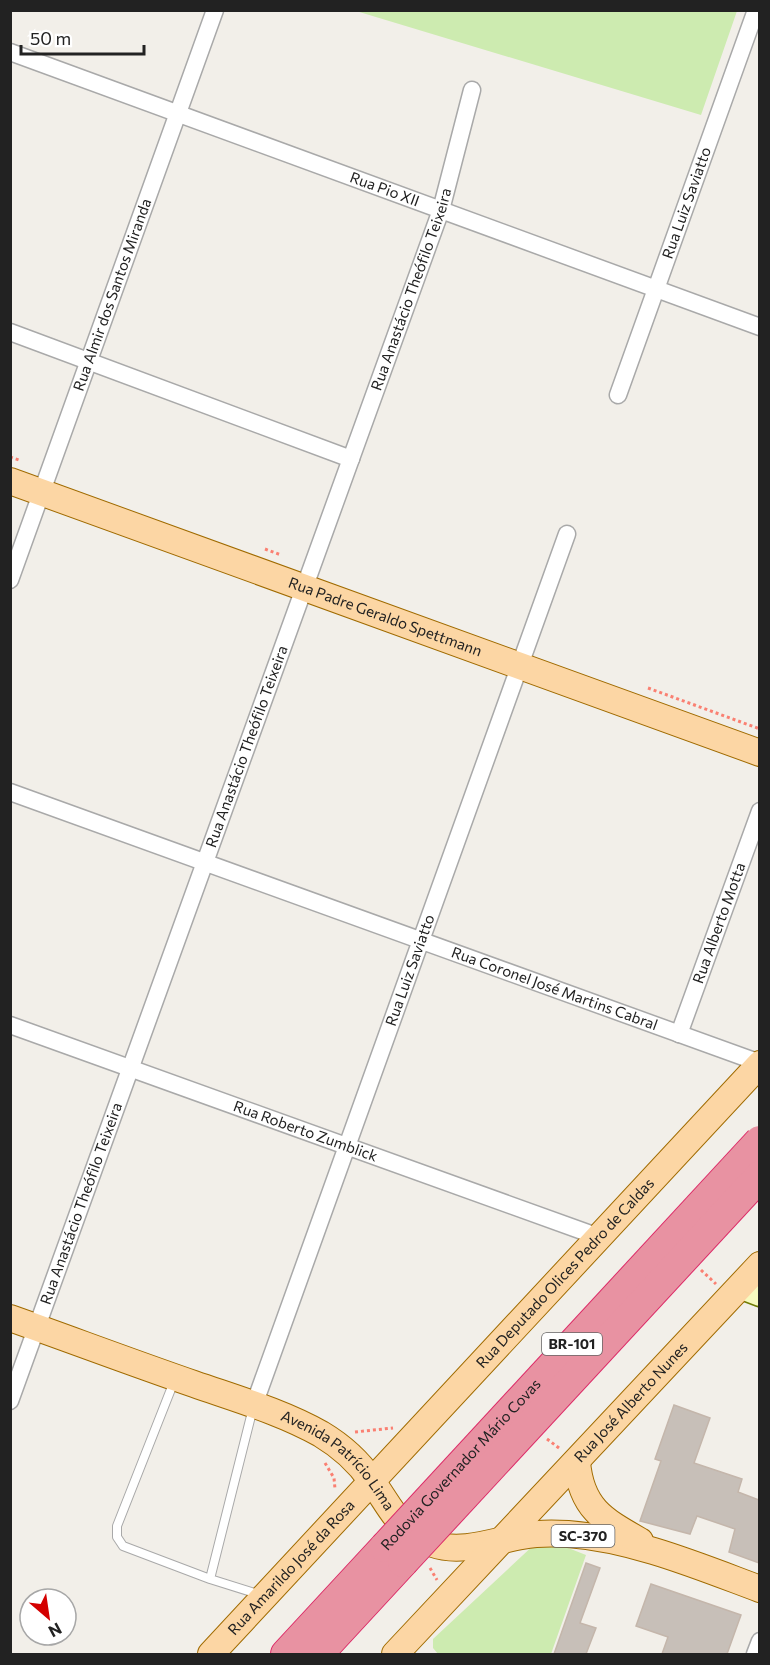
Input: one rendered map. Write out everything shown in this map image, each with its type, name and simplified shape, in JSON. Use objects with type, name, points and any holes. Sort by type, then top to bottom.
[{"type":"highway","name":"Rodovia Governador Mário Covas","points":[[318,1654],[394,1554],[759,1141]]},
{"type":"highway","name":"Rodovia Governador Mário Covas","points":[[286,1654],[394,1554],[759,1176]]},
{"type":"main road","name":"Rua Padre Geraldo Spettmann","points":[[10,481],[759,753]]},
{"type":"main road","name":"Rua Deputado Olices Pedro de Caldas","points":[[372,1480],[759,1064]]},
{"type":"main road","name":"Rua José Alberto Nunes","points":[[397,1654],[577,1462],[749,1291],[759,1265]]},
{"type":"main road","name":"Avenida Patrício Lima","points":[[10,1318],[254,1405],[321,1434],[354,1459],[372,1480],[398,1521],[412,1533],[434,1544],[453,1548],[471,1547],[503,1539],[545,1533],[591,1537],[661,1553],[759,1588]]},
{"type":"main road","points":[[321,1434],[348,1473],[350,1504]]},
{"type":"main road","name":"Avenida Patrício Lima","points":[[577,1462],[578,1479],[585,1498],[599,1514],[613,1526],[661,1553]]},
{"type":"main road","name":"Rua Amarildo José da Rosa","points":[[211,1654],[372,1480]]},
{"type":"street","name":"Rua Almir dos Santos Miranda","points":[[10,580],[215,10]]},
{"type":"street","name":"Rua Luiz Saviatto","points":[[618,395],[756,10]]},
{"type":"street","name":"Rua Pio XII","points":[[10,52],[759,327]]},
{"type":"street","name":"Rua Anastácio Theófilo Teixeira","points":[[10,1401],[441,210],[472,90]]},
{"type":"street","points":[[10,332],[351,459]]},
{"type":"street","name":"Rua Luiz Saviatto","points":[[254,1405],[567,534]]},
{"type":"street","name":"Rua Coronel José Martins Cabral","points":[[10,792],[759,1064]]},
{"type":"street","name":"Rua Alberto Motta","points":[[679,1034],[759,811]]},
{"type":"street","name":"Rua Roberto Zumblick","points":[[10,1025],[599,1237]]},
{"type":"street","points":[[754,1654],[759,1641]]},
{"type":"lane","points":[[176,1378],[117,1526],[117,1538],[123,1546],[210,1579],[265,1596]]},
{"type":"lane","points":[[210,1579],[254,1405]]},
{"type":"path","points":[[321,1434],[392,1428]]},
{"type":"green space","points":[[356,11],[737,11],[701,115]]},
{"type":"green space","points":[[537,1542],[553,1542],[586,1555],[551,1654],[438,1654],[433,1648],[433,1639]]},
{"type":"building","points":[[674,1405],[710,1418],[694,1463],[742,1479],[738,1492],[759,1500],[759,1563],[729,1552],[735,1529],[697,1516],[690,1534],[640,1521],[661,1461],[655,1459]]},
{"type":"building","points":[[586,1563],[600,1568],[580,1623],[596,1628],[586,1654],[554,1654]]},
{"type":"building","points":[[651,1584],[741,1615],[727,1654],[662,1654],[668,1637],[636,1626]]}]
